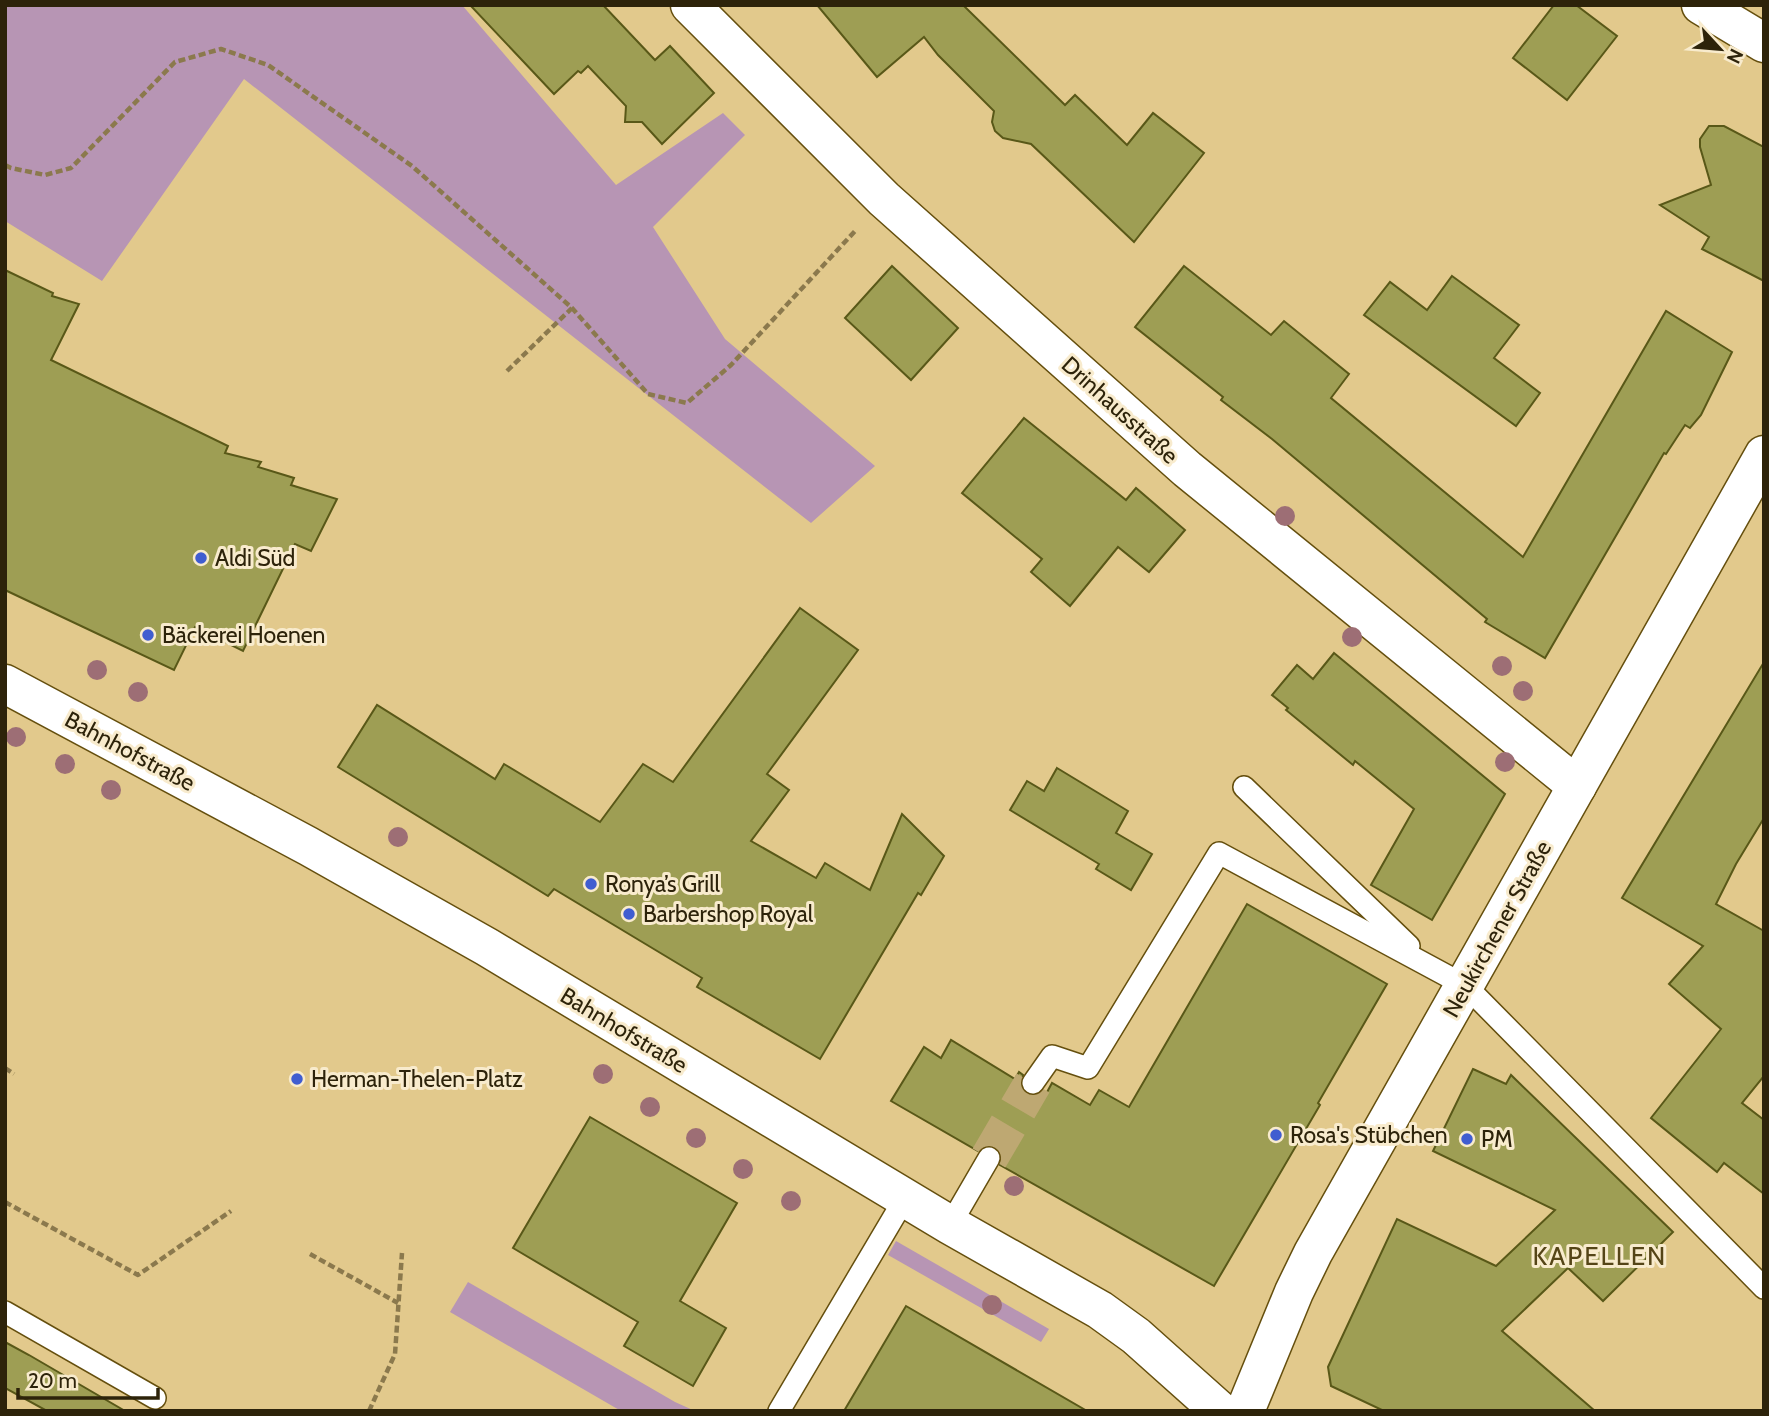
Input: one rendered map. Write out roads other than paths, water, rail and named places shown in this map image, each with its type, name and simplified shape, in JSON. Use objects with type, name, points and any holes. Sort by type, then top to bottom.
[{"type":"main road","name":"Drinhausstraße","points":[[690,5],[884,199],[1186,469],[1577,786]]},
{"type":"main road","points":[[1701,5],[1764,43]]},
{"type":"main road","name":"Neukirchener Straße","points":[[1245,1411],[1308,1263],[1764,455]]},
{"type":"main road","name":"Bahnhofstraße","points":[[5,684],[308,846],[487,947],[950,1225],[1100,1310],[1136,1336],[1220,1411]]},
{"type":"lane","points":[[1244,787],[1429,965]]},
{"type":"lane","points":[[1033,1083],[1052,1056],[1087,1068],[1219,853],[1466,986],[1764,1288]]},
{"type":"lane","points":[[950,1225],[989,1158]]},
{"type":"lane","points":[[779,1411],[905,1198]]},
{"type":"lane","points":[[5,1312],[155,1398]]},
{"type":"tunnel","points":[[989,1158],[1033,1083]]},
{"type":"place","name":"Aldi Süd","points":[[201,558]]},
{"type":"place","name":"Bäckerei Hoenen","points":[[148,635]]},
{"type":"place","name":"Ronya’s Grill","points":[[591,884]]},
{"type":"place","name":"Barbershop Royal","points":[[629,914]]},
{"type":"place","name":"Herman-Thelen-Platz","points":[[297,1079]]},
{"type":"place","name":"Rosa's Stübchen","points":[[1276,1135]]},
{"type":"place","name":"PM","points":[[1467,1139]]},
{"type":"district","name":"KAPELLEN","points":[[1600,1256]]}]
